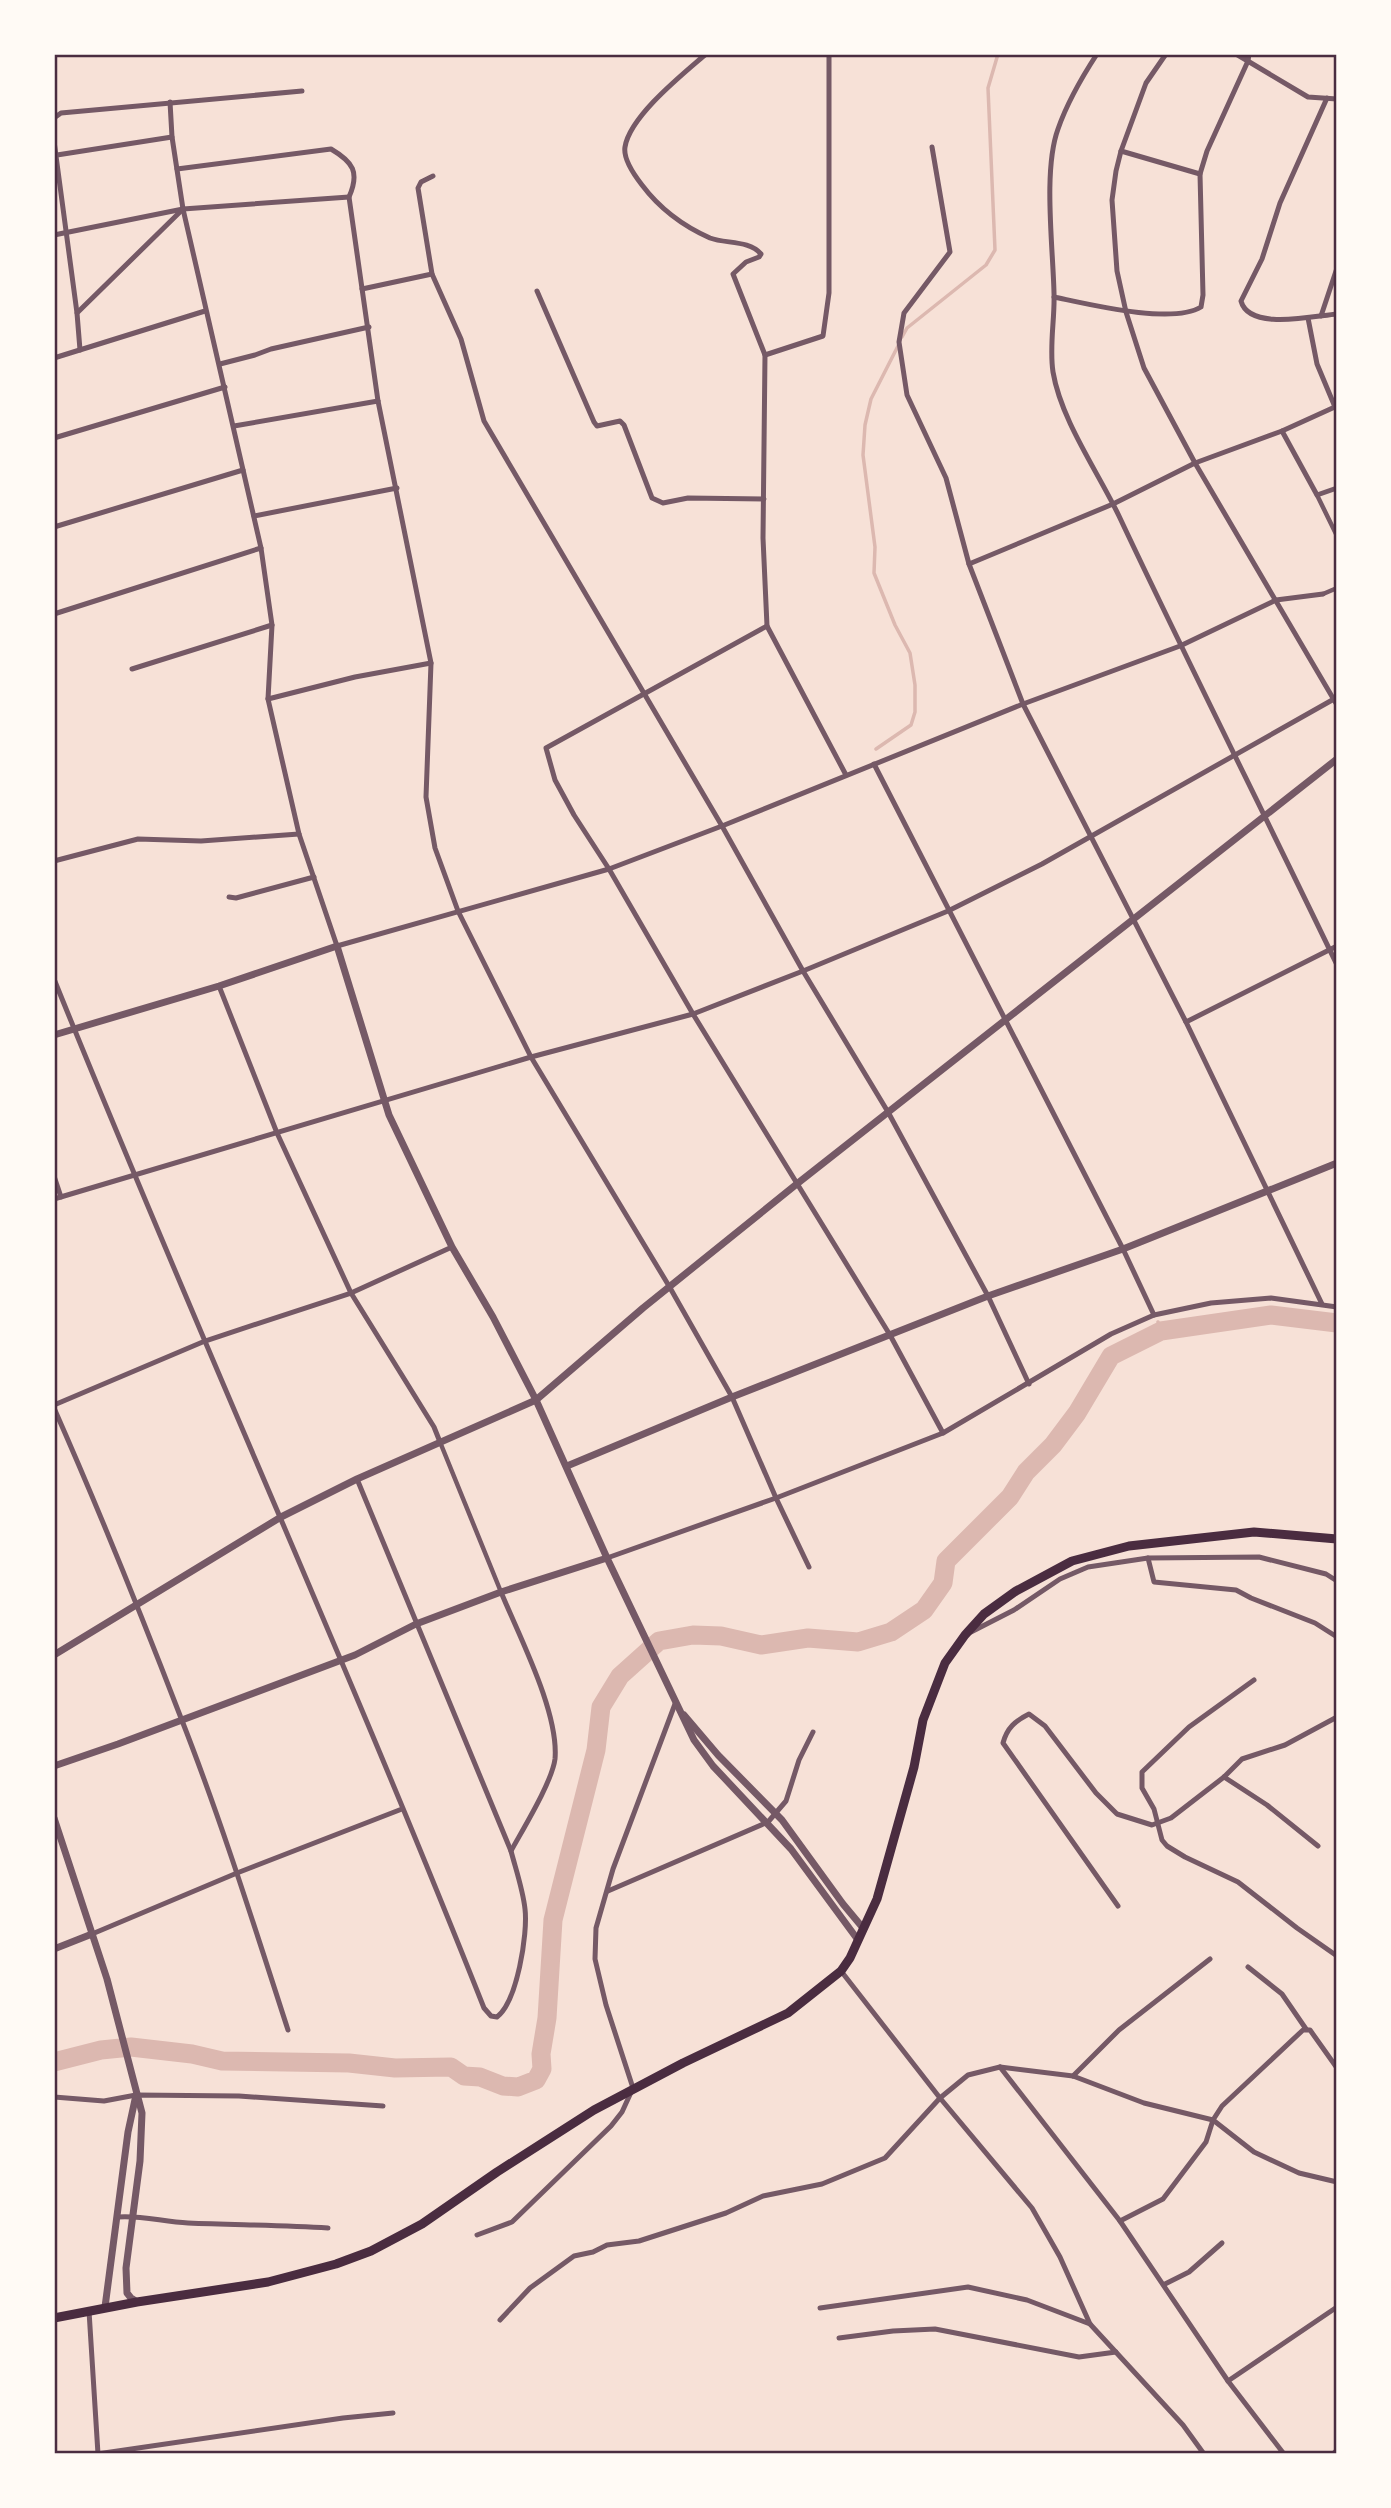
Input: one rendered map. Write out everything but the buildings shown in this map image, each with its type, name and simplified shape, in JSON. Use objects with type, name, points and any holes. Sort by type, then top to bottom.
[{"type":"main road","points":[[54,2318],[105,2307],[279,2280],[371,2251],[422,2224],[574,2122],[634,2088],[788,2012],[841,1971],[858,1940],[881,1888],[914,1767],[923,1720],[945,1663],[984,1614],[1016,1591],[1072,1561],[1129,1546],[1254,1532],[1337,1539]]},
{"type":"street","points":[[706,54],[643,114],[624,149],[628,163],[655,203],[683,224],[712,239],[751,247],[761,254],[737,268],[733,274],[765,355],[763,538],[767,626],[846,775]]},
{"type":"street","points":[[765,355],[823,336],[828,293],[829,54]]},
{"type":"street","points":[[1097,54],[1082,76],[1057,131],[1051,173],[1053,372],[1062,405],[1237,756],[1337,965]]},
{"type":"street","points":[[54,1177],[58,1198],[531,1057],[693,1014],[948,911],[1090,838],[1335,702],[1195,463],[1144,368],[1126,312],[1117,271],[1112,200],[1121,151],[1146,83],[1166,54]]},
{"type":"street","points":[[1236,54],[1249,58],[1308,97],[1337,99]]},
{"type":"street","points":[[1054,297],[1126,312],[1192,313],[1201,307],[1200,174],[1211,141],[1249,58]]},
{"type":"street","points":[[54,118],[61,113],[302,91]]},
{"type":"street","points":[[1326,98],[1280,203],[1262,259],[1241,301],[1248,314],[1258,319],[1308,318],[1337,314]]},
{"type":"street","points":[[170,102],[172,137],[183,209],[261,548],[272,625],[268,699],[299,834],[337,946],[384,1101],[452,1247],[494,1317],[536,1399],[607,1558],[694,1740],[713,1766],[768,1822],[812,1875],[858,1940]]},
{"type":"street","points":[[57,155],[172,137]]},
{"type":"street","points":[[54,141],[68,232],[80,350]]},
{"type":"street","points":[[932,147],[950,252],[904,313],[899,342],[907,395],[946,478],[969,564],[1023,704],[1186,1022],[1322,1304]]},
{"type":"street","points":[[177,169],[331,149],[344,157],[352,167],[355,177],[349,197],[378,401],[431,663],[426,797],[435,848],[458,911],[531,1057],[669,1286],[732,1397],[809,1567]]},
{"type":"street","points":[[1121,151],[1200,174]]},
{"type":"street","points":[[433,176],[418,188],[432,274],[461,339],[484,421],[722,826],[803,971],[888,1112],[988,1296],[1029,1384]]},
{"type":"street","points":[[54,235],[183,209],[349,197]]},
{"type":"street","points":[[77,313],[183,209]]},
{"type":"street","points":[[1321,316],[1337,268]]},
{"type":"street","points":[[362,289],[432,274]]},
{"type":"street","points":[[537,291],[594,422],[597,426],[621,421],[652,498],[663,503],[688,498],[764,499]]},
{"type":"street","points":[[54,358],[205,311]]},
{"type":"street","points":[[969,564],[1113,504],[1195,463],[1282,431],[1336,407],[1317,364],[1308,318]]},
{"type":"street","points":[[220,364],[271,349],[369,327]]},
{"type":"street","points":[[54,438],[225,387]]},
{"type":"street","points":[[234,426],[378,401]]},
{"type":"street","points":[[1282,431],[1337,536]]},
{"type":"street","points":[[54,527],[243,470]]},
{"type":"street","points":[[254,516],[397,488]]},
{"type":"street","points":[[1317,495],[1337,488]]},
{"type":"street","points":[[54,614],[261,548]]},
{"type":"street","points":[[54,1035],[219,986],[337,946],[609,869],[1023,704],[1180,646],[1276,600],[1323,594],[1337,588]]},
{"type":"street","points":[[132,669],[272,625]]},
{"type":"street","points":[[767,626],[546,748],[555,780],[693,1014],[890,1335],[943,1433]]},
{"type":"street","points":[[268,699],[355,677],[431,663]]},
{"type":"street","points":[[54,1655],[281,1517],[357,1479],[536,1399],[669,1286],[1132,918],[1337,759]]},
{"type":"street","points":[[874,764],[1123,1249],[1154,1315]]},
{"type":"street","points":[[54,861],[138,839],[201,841],[299,834]]},
{"type":"street","points":[[229,897],[236,898],[314,877]]},
{"type":"street","points":[[1186,1022],[1337,946]]},
{"type":"street","points":[[54,979],[134,1174],[341,1659],[484,2008],[491,2016],[497,2017],[503,2013],[510,2000],[522,1951],[525,1910],[511,1851],[357,1479]]},
{"type":"street","points":[[219,986],[277,1133],[351,1293],[440,1441],[553,1720],[555,1760],[511,1851]]},
{"type":"street","points":[[567,1466],[732,1397],[988,1296],[1123,1249],[1337,1163]]},
{"type":"street","points":[[288,2030],[237,1872],[182,1720],[109,1535],[54,1406],[205,1341],[351,1293],[452,1247]]},
{"type":"street","points":[[54,1766],[341,1659],[416,1624],[501,1592],[607,1558],[776,1498],[943,1433],[1111,1334],[1154,1315],[1212,1303],[1271,1298],[1337,1307]]},
{"type":"street","points":[[965,1636],[1031,1600],[1060,1579],[1088,1567],[1148,1558],[1259,1557],[1326,1574],[1337,1581]]},
{"type":"street","points":[[1148,1558],[1154,1582],[1236,1590],[1315,1623],[1337,1637]]},
{"type":"street","points":[[1254,1681],[1189,1727],[1142,1772],[1142,1788],[1154,1809],[1156,1825],[1167,1846],[1238,1882],[1337,1956]]},
{"type":"street","points":[[675,1704],[718,1755],[777,1814],[863,1928]]},
{"type":"street","points":[[477,2235],[512,2222],[528,2208],[611,2126],[622,2112],[634,2088],[606,2005],[595,1959],[596,1928],[613,1869],[675,1704]]},
{"type":"street","points":[[1118,1906],[1003,1743],[1006,1732],[1017,1720],[1029,1714],[1045,1726],[1096,1793],[1117,1814],[1156,1825],[1171,1818],[1224,1777],[1242,1759],[1284,1745],[1335,1721]]},
{"type":"street","points":[[608,1891],[768,1822],[786,1801],[799,1759],[813,1732]]},
{"type":"street","points":[[1224,1777],[1267,1805],[1318,1846]]},
{"type":"street","points":[[54,1949],[237,1872],[402,1809]]},
{"type":"street","points":[[54,1818],[121,2025],[142,2113],[126,2287],[131,2298],[138,2302]]},
{"type":"street","points":[[1073,2076],[1119,2030],[1210,1959]]},
{"type":"street","points":[[1248,1967],[1282,1994],[1337,2068]]},
{"type":"street","points":[[841,1971],[940,2098],[1032,2208],[1060,2258],[1090,2324],[1183,2426],[1203,2454]]},
{"type":"street","points":[[1120,2221],[1163,2199],[1206,2142],[1213,2120],[1222,2106],[1306,2029]]},
{"type":"street","points":[[1000,2067],[1120,2221],[1228,2381],[1284,2454]]},
{"type":"street","points":[[500,2320],[530,2288],[574,2256],[593,2252],[607,2245],[639,2241],[726,2213],[763,2196],[822,2184],[885,2158],[940,2098],[968,2075],[1000,2067],[1073,2076],[1144,2103],[1213,2120],[1254,2152],[1298,2173],[1337,2182]]},
{"type":"street","points":[[105,2307],[128,2132],[136,2095]]},
{"type":"street","points":[[54,2097],[104,2101],[136,2095],[239,2096],[383,2106]]},
{"type":"street","points":[[118,2217],[133,2216],[166,2222],[328,2228]]},
{"type":"street","points":[[1164,2284],[1189,2272],[1222,2243]]},
{"type":"street","points":[[820,2308],[968,2287],[1027,2301],[1090,2324]]},
{"type":"street","points":[[1228,2381],[1337,2307]]},
{"type":"street","points":[[89,2311],[98,2454],[393,2413]]},
{"type":"street","points":[[839,2338],[935,2329],[1079,2357],[1116,2352]]},
{"type":"waterway","points":[[902,337],[907,328],[986,265],[995,250],[988,88],[998,54]]},
{"type":"waterway","points":[[876,749],[911,725],[915,712],[915,685],[910,653],[895,625],[874,573],[875,547],[863,455],[865,425],[871,399],[899,344]]},
{"type":"waterway","points":[[54,2062],[101,2050],[131,2047],[192,2054],[222,2061],[349,2063],[395,2068],[451,2067],[464,2076],[480,2077],[503,2086],[518,2087],[536,2080],[542,2069],[541,2054],[547,2018],[553,1920],[596,1750],[601,1707],[620,1676],[659,1641],[693,1635],[721,1636],[761,1645],[808,1638],[858,1642],[891,1632],[924,1610],[943,1583],[946,1561],[1010,1497],[1026,1472],[1053,1445],[1077,1413],[1111,1356],[1161,1331],[1271,1315],[1337,1323]]},
{"type":"waterway","points":[[1158,1322],[1161,1331]]}]
